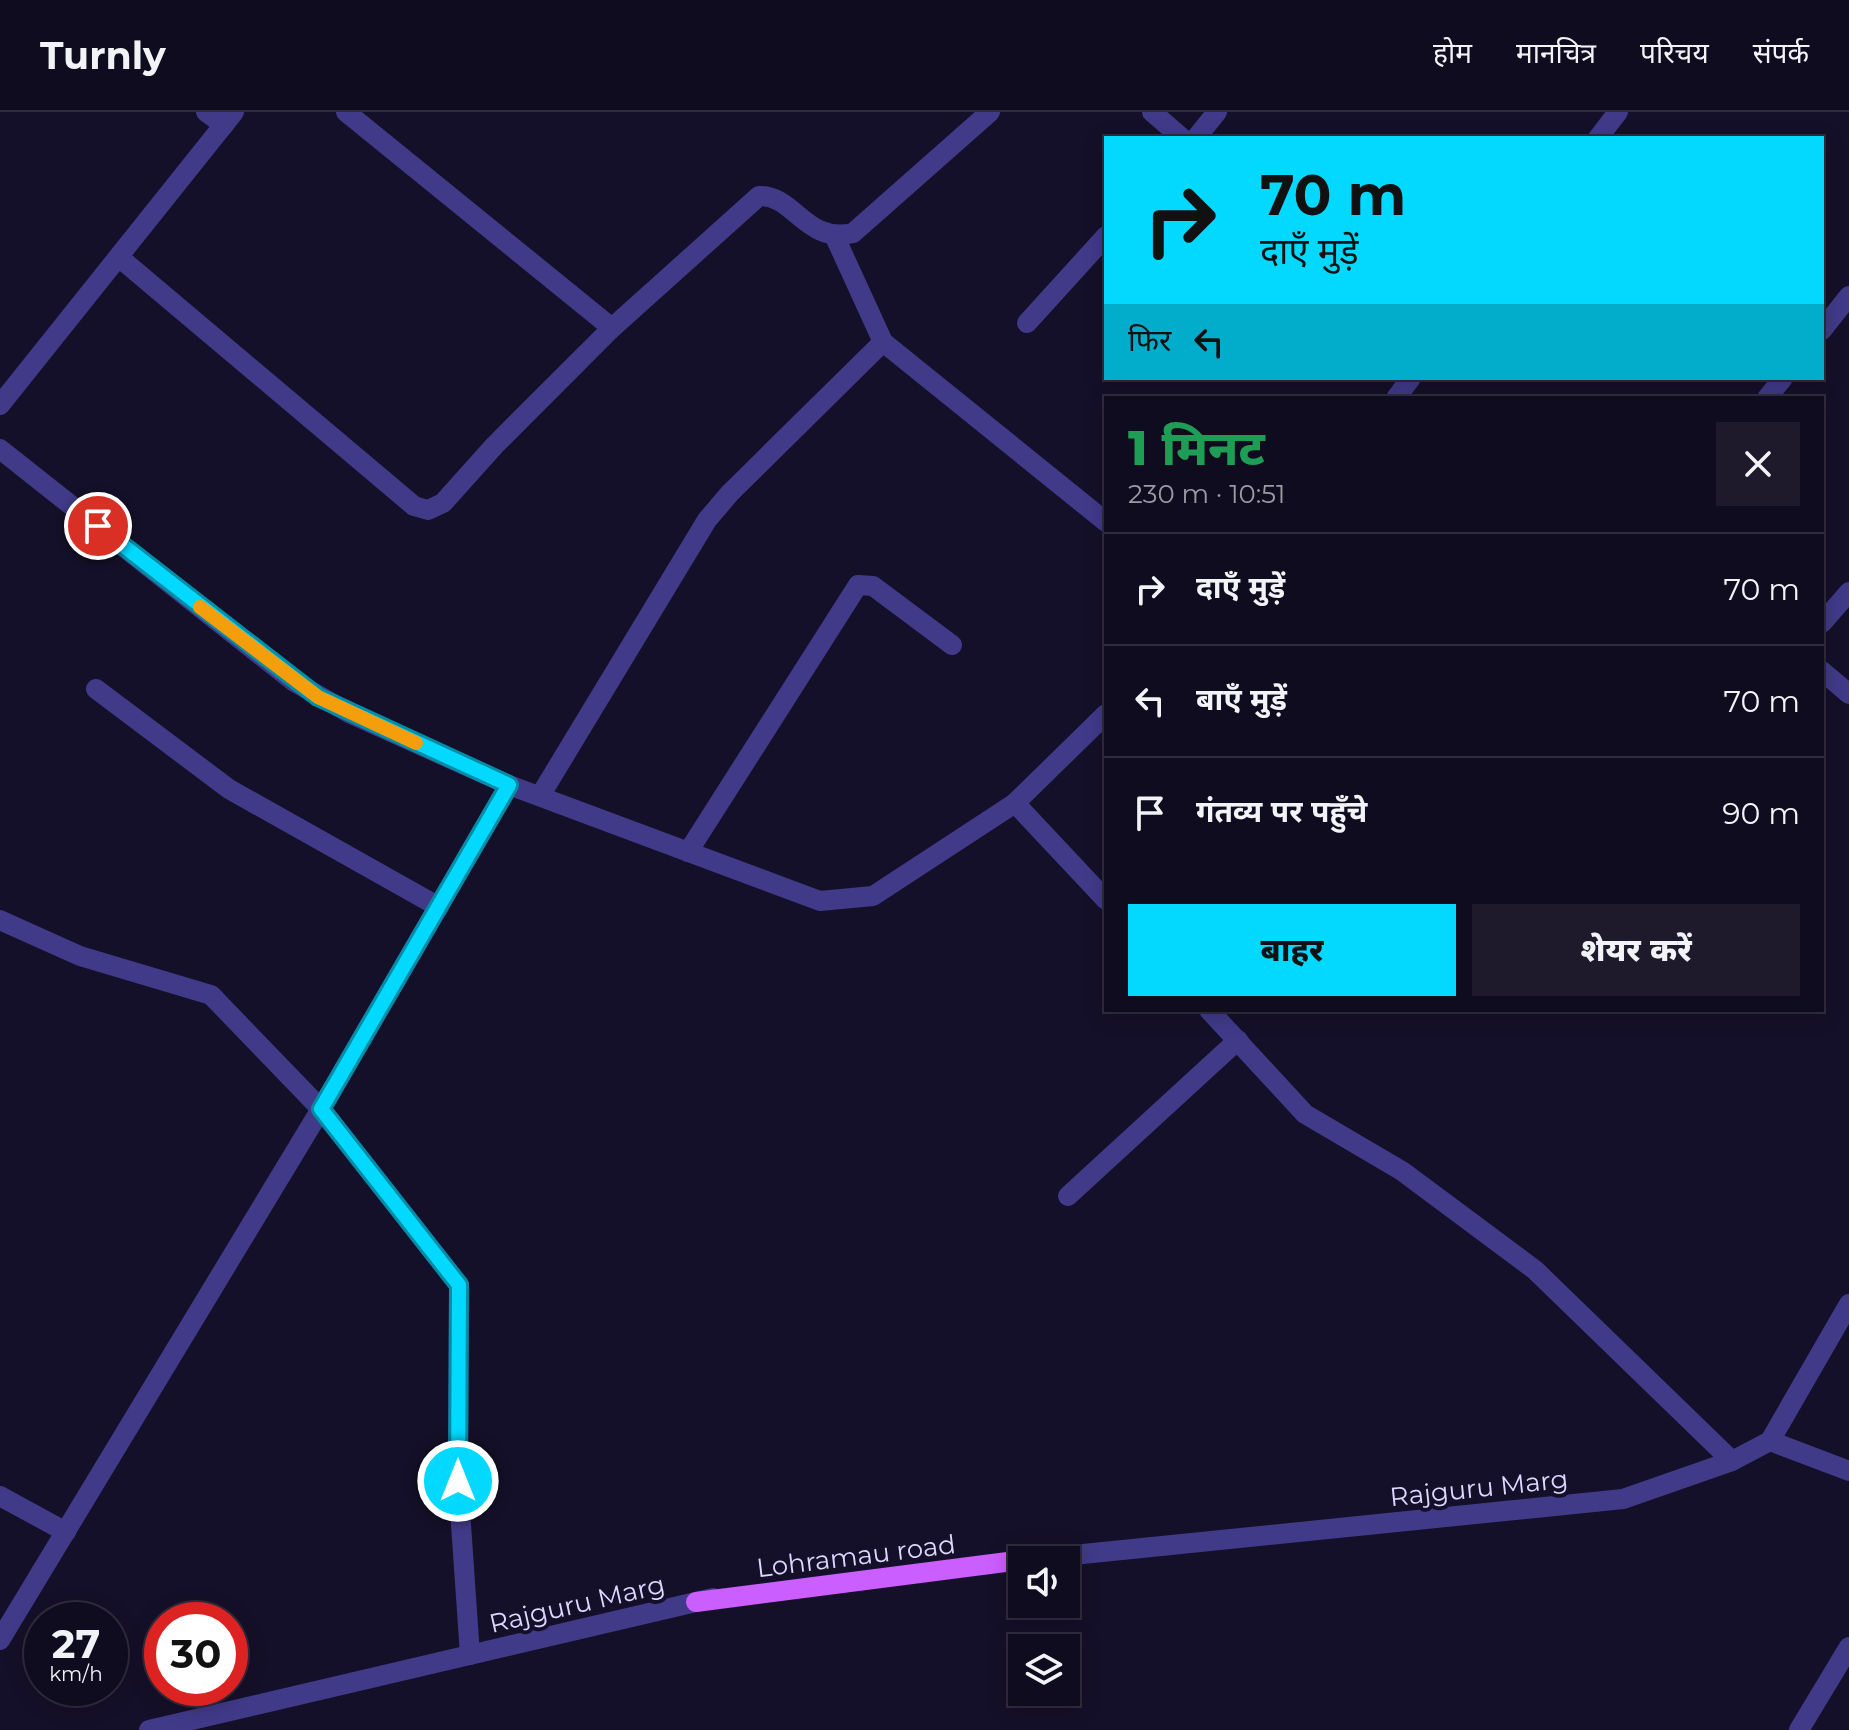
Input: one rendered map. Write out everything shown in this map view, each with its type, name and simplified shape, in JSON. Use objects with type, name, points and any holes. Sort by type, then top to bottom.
[{"type":"main road","name":"Lohramau road","points":[[696,1602],[1008,1562]]},
{"type":"street","points":[[0,405],[229,118],[206,112]]},
{"type":"street","points":[[346,112],[612,328]]},
{"type":"street","points":[[120,258],[414,506],[428,510],[443,503],[495,445],[612,328],[759,196],[777,201],[804,223],[835,237],[853,233],[990,112]]},
{"type":"street","points":[[1152,112],[1180,136]]},
{"type":"street","points":[[1198,136],[1217,112]]},
{"type":"street","points":[[1600,136],[1618,112]]},
{"type":"street","points":[[835,237],[883,342],[1104,520]]},
{"type":"street","points":[[1027,323],[1104,238]]},
{"type":"street","points":[[1824,327],[1849,296]]},
{"type":"street","points":[[540,796],[707,520],[730,493],[883,342]]},
{"type":"street","points":[[1769,396],[1781,380]]},
{"type":"street","points":[[0,449],[293,681],[351,714],[509,785],[820,901],[873,896],[1015,803],[1104,716]]},
{"type":"street","points":[[688,852],[858,585],[873,586],[952,645]]},
{"type":"street","points":[[1824,621],[1849,592]]},
{"type":"street","points":[[1824,673],[1849,694]]},
{"type":"street","points":[[96,689],[229,789],[439,907]]},
{"type":"street","points":[[0,1640],[321,1109],[509,785]]},
{"type":"street","points":[[1015,803],[1104,898]]},
{"type":"street","points":[[0,920],[80,956],[211,995],[321,1109],[459,1285],[458,1481],[470,1655]]},
{"type":"street","points":[[1211,1012],[1305,1114],[1402,1171],[1535,1270],[1732,1461]]},
{"type":"street","points":[[1068,1196],[1238,1040]]},
{"type":"street","points":[[1849,1304],[1770,1441],[1849,1471]]},
{"type":"street","name":"Rajguru Marg","points":[[1080,1554],[1623,1499],[1732,1461],[1770,1441]]},
{"type":"street","points":[[0,1496],[66,1532]]},
{"type":"street","name":"Rajguru Marg","points":[[149,1730],[696,1602]]},
{"type":"street","points":[[1799,1730],[1849,1647]]},
{"type":"slow traffic","points":[[200,607],[293,681],[318,697],[416,743]]},
{"type":"route","points":[[98,526],[293,681],[318,697],[509,785],[321,1109],[459,1285],[458,1481]]}]
